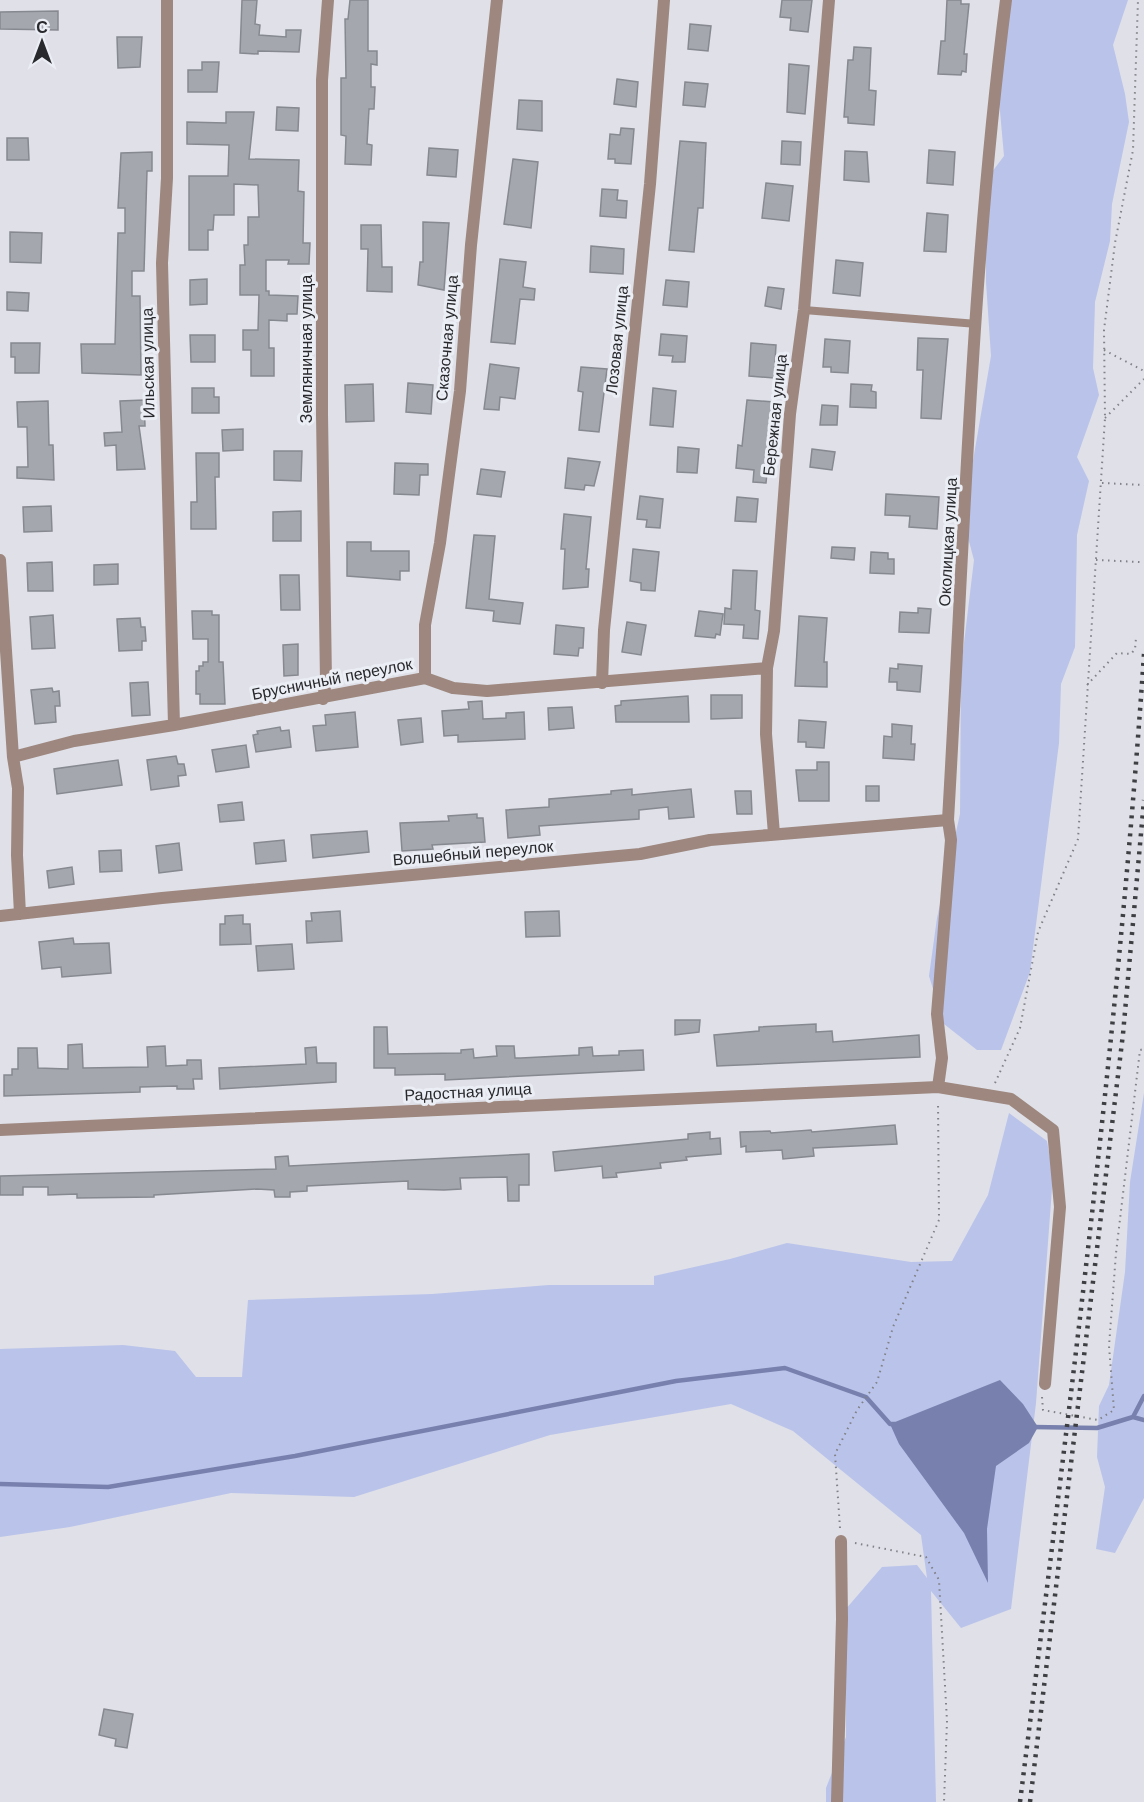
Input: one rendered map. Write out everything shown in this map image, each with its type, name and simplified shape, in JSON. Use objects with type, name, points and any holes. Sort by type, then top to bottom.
[{"type":"street","name":"Ильская улица","points":[[167,0],[166,178],[162,263],[174,726]]},
{"type":"street","name":"Земляничная улица","points":[[323,699],[326,681],[322,414],[322,80],[328,0]]},
{"type":"street","name":"Сказочная улица","points":[[425,678],[425,625],[440,543],[460,391],[471,245],[497,0]]},
{"type":"street","name":"Лозовая улица","points":[[602,683],[604,630],[650,184],[664,0]]},
{"type":"street","name":"Бережная улица","points":[[774,834],[766,734],[767,668],[774,631],[790,414],[804,310],[829,0]]},
{"type":"street","name":"Околицкая улица","points":[[938,1087],[942,1058],[937,1014],[951,840],[948,820],[977,324],[994,93],[1006,0]]},
{"type":"street","points":[[0,560],[18,788],[17,855],[20,914]]},
{"type":"street","name":"Брусничный переулок","points":[[14,757],[74,741],[174,726],[425,678],[453,688],[487,691],[767,668]]},
{"type":"street","name":"Волшебный переулок","points":[[0,916],[162,898],[640,854],[710,840],[948,820]]},
{"type":"street","name":"Радостная улица","points":[[0,1130],[938,1087],[1011,1099],[1053,1130],[1060,1208],[1045,1384]]},
{"type":"street","points":[[837,1802],[841,1541]]},
{"type":"lane","points":[[804,310],[977,324]]},
{"type":"path","points":[[986,1095],[998,1078],[1020,1028],[1038,932],[1078,839],[1105,418],[1104,330],[1115,243],[1134,150],[1138,0]]},
{"type":"path","points":[[1104,350],[1144,371]]},
{"type":"path","points":[[1105,418],[1144,379]]},
{"type":"path","points":[[1101,483],[1144,485]]},
{"type":"path","points":[[1096,560],[1140,562]]},
{"type":"path","points":[[1087,685],[1117,653],[1131,654],[1135,649],[1136,638]]},
{"type":"path","points":[[1045,1384],[1043,1410],[1098,1420],[1114,1410],[1108,1346],[1140,1050],[1144,1049]]},
{"type":"path","points":[[938,1087],[939,1220],[893,1327],[877,1382],[857,1410],[835,1454],[841,1541],[926,1557],[939,1580],[947,1721],[944,1802]]},
{"type":"shaded area","points":[[1007,0],[1128,0],[1113,45],[1129,122],[1112,204],[1110,241],[1095,302],[1093,368],[1099,395],[1077,457],[1089,481],[1077,535],[1075,647],[1061,684],[1059,743],[1030,972],[1001,1050],[977,1050],[944,1024],[929,976],[937,918],[960,814],[961,668],[974,560],[963,519],[991,356],[986,282],[986,180],[1004,156],[998,89]]},
{"type":"shaded area","points":[[1144,1093],[1144,1498],[1115,1553],[1096,1549],[1105,1487],[1097,1457],[1099,1406],[1109,1385],[1125,1272],[1130,1182]]},
{"type":"shaded area","points":[[1009,1113],[1047,1141],[1053,1175],[1036,1403],[1011,1609],[961,1628],[931,1591],[936,1802],[826,1802],[826,1788],[846,1737],[845,1610],[882,1567],[917,1565],[927,1578],[921,1535],[793,1431],[731,1404],[550,1435],[354,1497],[231,1493],[70,1527],[0,1537],[0,1349],[123,1345],[175,1351],[196,1377],[242,1377],[248,1300],[432,1294],[549,1285],[654,1285],[654,1276],[730,1259],[787,1243],[911,1262],[952,1261],[988,1195]]},
{"type":"shaded area","points":[[1000,1380],[1023,1404],[1038,1427],[1029,1443],[996,1466],[987,1529],[988,1583],[964,1533],[899,1444],[890,1424]]},
{"type":"building","points":[[242,0],[257,0],[255,24],[260,25],[259,35],[286,37],[286,30],[301,30],[299,52],[240,53]]},
{"type":"building","points":[[350,0],[368,0],[368,51],[377,51],[377,65],[371,64],[371,87],[375,87],[374,109],[369,109],[367,144],[372,145],[371,165],[345,164],[346,136],[341,135],[341,78],[346,78],[345,19],[348,19]]},
{"type":"building","points":[[782,0],[812,0],[808,32],[790,30],[791,18],[780,17]]},
{"type":"building","points":[[947,0],[961,0],[961,4],[969,4],[964,54],[967,54],[966,72],[962,71],[961,75],[938,74],[941,41],[945,41]]},
{"type":"building","points":[[58,11],[58,30],[0,29],[0,12]]},
{"type":"building","points":[[690,24],[711,26],[708,51],[688,49]]},
{"type":"building","points":[[117,37],[142,37],[140,67],[118,68]]},
{"type":"building","points":[[854,47],[871,48],[869,90],[876,91],[874,125],[848,123],[848,117],[844,117],[848,60],[853,60]]},
{"type":"building","points":[[202,62],[219,62],[217,92],[188,92],[188,70],[202,70]]},
{"type":"building","points":[[789,64],[809,66],[805,114],[787,112]]},
{"type":"building","points":[[617,79],[638,82],[636,107],[614,104]]},
{"type":"building","points":[[685,82],[708,84],[705,107],[683,105]]},
{"type":"building","points":[[519,100],[542,101],[542,131],[517,129]]},
{"type":"building","points":[[277,107],[299,108],[298,131],[276,130]]},
{"type":"building","points":[[226,112],[254,112],[249,159],[299,160],[298,191],[304,192],[303,243],[310,243],[309,264],[288,264],[289,260],[266,260],[266,291],[269,291],[269,295],[298,296],[297,314],[287,314],[287,321],[269,320],[269,348],[274,348],[274,376],[251,376],[251,350],[243,350],[243,330],[258,330],[259,295],[240,295],[240,265],[245,265],[244,245],[248,245],[248,217],[259,217],[258,185],[234,184],[234,215],[214,215],[213,230],[208,230],[208,250],[189,250],[189,176],[228,176],[229,145],[187,144],[187,122],[226,123]]},
{"type":"building","points":[[621,128],[634,129],[631,164],[615,163],[615,159],[608,159],[610,134],[620,135]]},
{"type":"building","points":[[7,138],[28,138],[29,160],[7,160]]},
{"type":"building","points":[[680,141],[706,143],[703,208],[698,208],[694,252],[669,250]]},
{"type":"building","points":[[782,141],[801,142],[800,165],[781,164]]},
{"type":"building","points":[[429,148],[458,150],[456,177],[427,175]]},
{"type":"building","points":[[929,150],[955,152],[953,185],[927,183]]},
{"type":"building","points":[[845,151],[867,152],[869,182],[844,180]]},
{"type":"building","points":[[152,152],[152,171],[147,171],[144,271],[132,271],[132,296],[140,296],[141,375],[82,373],[81,344],[115,344],[118,233],[125,233],[125,208],[118,208],[121,153]]},
{"type":"building","points":[[513,159],[538,162],[531,228],[504,224]]},
{"type":"building","points":[[766,183],[793,186],[789,221],[762,218]]},
{"type":"building","points":[[602,189],[618,190],[617,200],[627,201],[626,218],[600,216]]},
{"type":"building","points":[[927,213],[948,215],[946,252],[924,251]]},
{"type":"building","points":[[423,222],[449,223],[444,290],[418,285],[420,262],[423,262]]},
{"type":"building","points":[[361,225],[381,225],[382,267],[392,267],[392,292],[367,291],[368,249],[361,249]]},
{"type":"building","points":[[10,232],[42,233],[41,263],[10,262]]},
{"type":"building","points":[[591,246],[624,249],[623,274],[590,272]]},
{"type":"building","points":[[500,259],[526,262],[523,287],[535,289],[534,300],[520,299],[515,344],[491,342]]},
{"type":"building","points":[[836,260],[863,263],[860,296],[833,293]]},
{"type":"building","points":[[207,279],[207,304],[190,305],[190,280]]},
{"type":"building","points":[[666,280],[689,282],[687,307],[663,305]]},
{"type":"building","points":[[768,287],[784,289],[781,309],[765,306]]},
{"type":"building","points":[[7,292],[29,293],[28,311],[7,310]]},
{"type":"building","points":[[661,334],[687,336],[685,362],[672,362],[673,356],[659,355]]},
{"type":"building","points":[[190,335],[215,335],[215,362],[191,362]]},
{"type":"building","points":[[918,338],[948,339],[941,419],[921,418],[923,370],[917,370]]},
{"type":"building","points":[[825,339],[850,341],[848,373],[831,372],[831,367],[823,367]]},
{"type":"building","points":[[11,343],[40,343],[39,373],[15,373],[15,357],[11,357]]},
{"type":"building","points":[[751,343],[776,345],[774,378],[749,376]]},
{"type":"building","points":[[490,364],[519,368],[515,399],[500,397],[499,410],[484,409]]},
{"type":"building","points":[[581,367],[607,369],[599,432],[579,430],[583,392],[578,391]]},
{"type":"building","points":[[408,383],[433,385],[431,414],[406,412]]},
{"type":"building","points":[[373,384],[374,421],[346,422],[345,385]]},
{"type":"building","points":[[851,384],[872,385],[871,391],[876,392],[876,408],[850,407]]},
{"type":"building","points":[[192,388],[214,388],[214,397],[219,397],[219,413],[192,413]]},
{"type":"building","points":[[653,388],[676,391],[673,427],[650,425]]},
{"type":"building","points":[[144,400],[145,426],[139,426],[145,469],[117,470],[116,445],[105,446],[104,433],[122,432],[120,401]]},
{"type":"building","points":[[747,400],[774,402],[773,417],[777,418],[776,434],[771,433],[766,483],[753,482],[754,470],[736,468],[738,445],[742,446]]},
{"type":"building","points":[[48,401],[49,445],[53,445],[54,480],[17,478],[17,467],[28,467],[27,427],[18,427],[17,402]]},
{"type":"building","points":[[822,405],[838,406],[837,425],[820,425]]},
{"type":"building","points":[[243,429],[243,450],[223,451],[222,430]]},
{"type":"building","points":[[678,447],[699,449],[697,473],[677,472]]},
{"type":"building","points":[[812,449],[835,452],[832,470],[810,467]]},
{"type":"building","points":[[274,451],[302,451],[301,481],[274,480]]},
{"type":"building","points":[[196,453],[219,453],[219,477],[215,477],[216,529],[191,529],[191,502],[197,502]]},
{"type":"building","points":[[568,458],[600,462],[594,486],[585,485],[584,490],[565,488]]},
{"type":"building","points":[[395,463],[428,464],[428,475],[420,475],[419,495],[394,494]]},
{"type":"building","points":[[481,469],[505,472],[501,497],[477,494]]},
{"type":"building","points":[[886,494],[939,497],[937,529],[909,527],[910,516],[885,515]]},
{"type":"building","points":[[640,496],[663,499],[660,528],[646,527],[647,520],[637,519]]},
{"type":"building","points":[[737,497],[758,499],[756,522],[735,521]]},
{"type":"building","points":[[51,506],[52,531],[24,532],[23,507]]},
{"type":"building","points":[[301,511],[301,541],[273,541],[273,512]]},
{"type":"building","points":[[564,514],[591,517],[586,569],[589,569],[588,587],[563,589],[565,549],[561,549]]},
{"type":"building","points":[[474,535],[495,536],[489,599],[523,603],[520,624],[493,621],[494,611],[466,608]]},
{"type":"building","points":[[347,542],[371,542],[371,551],[409,551],[409,571],[400,571],[400,580],[347,576]]},
{"type":"building","points":[[832,547],[855,548],[854,560],[831,558]]},
{"type":"building","points":[[633,549],[659,552],[655,591],[641,590],[641,583],[630,581]]},
{"type":"building","points":[[871,552],[888,553],[888,559],[894,559],[894,574],[870,573]]},
{"type":"building","points":[[52,562],[53,591],[28,591],[27,563]]},
{"type":"building","points":[[118,564],[118,584],[94,585],[94,565]]},
{"type":"building","points":[[733,570],[757,571],[755,610],[760,611],[758,639],[743,638],[744,625],[724,624],[725,608],[731,609]]},
{"type":"building","points":[[280,575],[299,575],[300,610],[281,610]]},
{"type":"building","points":[[918,608],[931,609],[929,633],[899,632],[900,612],[918,613]]},
{"type":"building","points":[[192,611],[212,611],[212,615],[219,615],[219,662],[223,662],[225,704],[200,704],[200,694],[196,694],[196,671],[199,671],[199,666],[203,666],[203,662],[208,662],[208,639],[193,639]]},
{"type":"building","points":[[699,611],[723,614],[720,635],[716,634],[715,638],[695,636]]},
{"type":"building","points":[[53,615],[55,648],[32,649],[30,617]]},
{"type":"building","points":[[799,616],[827,618],[824,662],[827,662],[827,687],[795,686]]},
{"type":"building","points":[[140,618],[141,627],[145,627],[146,641],[142,641],[142,650],[119,651],[117,619]]},
{"type":"building","points":[[627,622],[646,625],[641,655],[622,652]]},
{"type":"building","points":[[556,625],[584,628],[583,648],[579,648],[578,656],[554,654]]},
{"type":"building","points":[[298,644],[298,675],[284,676],[283,645]]},
{"type":"building","points":[[898,664],[922,666],[920,692],[897,690],[897,682],[889,682],[890,668],[898,669]]},
{"type":"building","points":[[148,682],[150,715],[132,716],[130,683]]},
{"type":"building","points":[[52,688],[53,692],[59,691],[60,706],[55,706],[56,722],[35,724],[31,690]]},
{"type":"building","points":[[711,695],[742,695],[742,718],[711,719]]},
{"type":"building","points":[[688,696],[689,722],[616,722],[615,706],[621,705],[621,701]]},
{"type":"building","points":[[482,701],[483,719],[506,718],[506,713],[524,712],[525,739],[458,742],[458,735],[444,736],[442,711],[469,709],[468,702]]},
{"type":"building","points":[[572,707],[574,728],[549,730],[548,708]]},
{"type":"building","points":[[355,712],[358,747],[316,751],[313,726],[326,725],[325,715]]},
{"type":"building","points":[[421,718],[423,742],[401,745],[398,720]]},
{"type":"building","points":[[799,720],[826,722],[824,748],[806,747],[806,742],[798,742]]},
{"type":"building","points":[[892,724],[912,726],[911,744],[915,744],[914,760],[883,758],[884,736],[892,737]]},
{"type":"building","points":[[280,727],[281,731],[289,730],[291,747],[256,752],[253,735],[258,734],[257,731]]},
{"type":"building","points":[[246,745],[249,767],[216,772],[212,750]]},
{"type":"building","points":[[176,756],[178,764],[184,764],[186,775],[178,776],[179,786],[151,790],[147,760]]},
{"type":"building","points":[[118,760],[122,785],[57,794],[54,769]]},
{"type":"building","points":[[817,762],[829,762],[829,801],[799,801],[796,770],[817,770]]},
{"type":"building","points":[[866,786],[879,786],[879,801],[866,801]]},
{"type":"building","points":[[632,789],[632,795],[691,789],[694,817],[669,819],[668,807],[639,810],[639,819],[539,826],[540,835],[508,838],[506,810],[549,807],[549,799],[611,794],[611,791]]},
{"type":"building","points":[[735,791],[751,791],[752,814],[737,814]]},
{"type":"building","points":[[242,802],[244,820],[220,822],[218,805]]},
{"type":"building","points":[[477,814],[477,818],[483,818],[485,842],[432,845],[433,849],[402,851],[400,823],[449,821],[448,816]]},
{"type":"building","points":[[367,831],[369,852],[313,858],[311,835]]},
{"type":"building","points":[[284,840],[286,861],[256,864],[254,843]]},
{"type":"building","points":[[179,843],[182,870],[159,873],[156,846]]},
{"type":"building","points":[[121,850],[122,871],[100,872],[99,851]]},
{"type":"building","points":[[72,867],[74,884],[49,888],[47,871]]},
{"type":"building","points":[[340,911],[342,941],[307,943],[306,921],[312,921],[311,913]]},
{"type":"building","points":[[559,911],[560,936],[526,937],[525,912]]},
{"type":"building","points":[[243,915],[243,924],[250,924],[251,944],[220,945],[220,924],[225,924],[225,916]]},
{"type":"building","points":[[73,938],[74,944],[109,943],[111,973],[62,977],[61,967],[42,969],[39,942]]},
{"type":"building","points":[[292,944],[294,969],[258,971],[256,946]]},
{"type":"building","points":[[675,1020],[700,1020],[699,1032],[675,1035]]},
{"type":"building","points":[[816,1024],[816,1032],[832,1031],[833,1042],[919,1035],[920,1057],[717,1066],[714,1035],[759,1031],[759,1027]]},
{"type":"building","points":[[374,1027],[387,1027],[388,1054],[461,1053],[461,1050],[473,1049],[474,1058],[497,1056],[496,1046],[514,1046],[515,1058],[579,1055],[579,1048],[592,1047],[593,1056],[619,1055],[619,1051],[643,1050],[644,1070],[445,1080],[445,1074],[395,1075],[395,1068],[374,1068]]},
{"type":"building","points":[[82,1044],[83,1068],[148,1067],[147,1047],[165,1046],[166,1066],[187,1065],[187,1060],[201,1060],[202,1079],[193,1079],[194,1089],[177,1089],[177,1086],[140,1087],[140,1092],[4,1096],[4,1075],[12,1075],[12,1069],[18,1069],[18,1048],[37,1048],[38,1068],[68,1069],[68,1045]]},
{"type":"building","points":[[316,1047],[317,1063],[336,1063],[336,1082],[220,1089],[219,1068],[306,1064],[305,1048]]},
{"type":"building","points":[[895,1125],[897,1144],[813,1148],[814,1156],[783,1159],[782,1150],[746,1152],[746,1146],[741,1147],[740,1132],[770,1131],[771,1133],[811,1130],[812,1132]]},
{"type":"building","points":[[710,1132],[710,1139],[720,1138],[721,1154],[686,1157],[687,1160],[660,1163],[661,1168],[616,1173],[617,1177],[603,1178],[602,1166],[555,1171],[553,1152],[688,1139],[688,1134]]},
{"type":"building","points":[[529,1154],[529,1185],[519,1185],[519,1201],[508,1201],[507,1177],[460,1178],[461,1189],[444,1190],[408,1189],[408,1181],[307,1186],[307,1191],[290,1192],[290,1197],[275,1197],[274,1190],[257,1189],[154,1195],[154,1197],[77,1198],[77,1194],[48,1195],[48,1187],[23,1187],[23,1195],[0,1195],[0,1176],[276,1169],[275,1157],[288,1156],[289,1166]]},
{"type":"building","points":[[104,1709],[133,1714],[127,1748],[115,1746],[116,1739],[99,1735]]},
{"type":"waterway","points":[[0,1484],[108,1487],[295,1456],[676,1381],[785,1368],[866,1397],[890,1424],[895,1424]]},
{"type":"waterway","points":[[1033,1427],[1097,1428],[1133,1417],[1144,1396]]},
{"type":"waterway","points":[[1133,1417],[1144,1420]]},
{"type":"railway","points":[[1020,1802],[1106,1086],[1144,654]]},
{"type":"railway","points":[[1030,1802],[1123,1034],[1144,800]]}]
